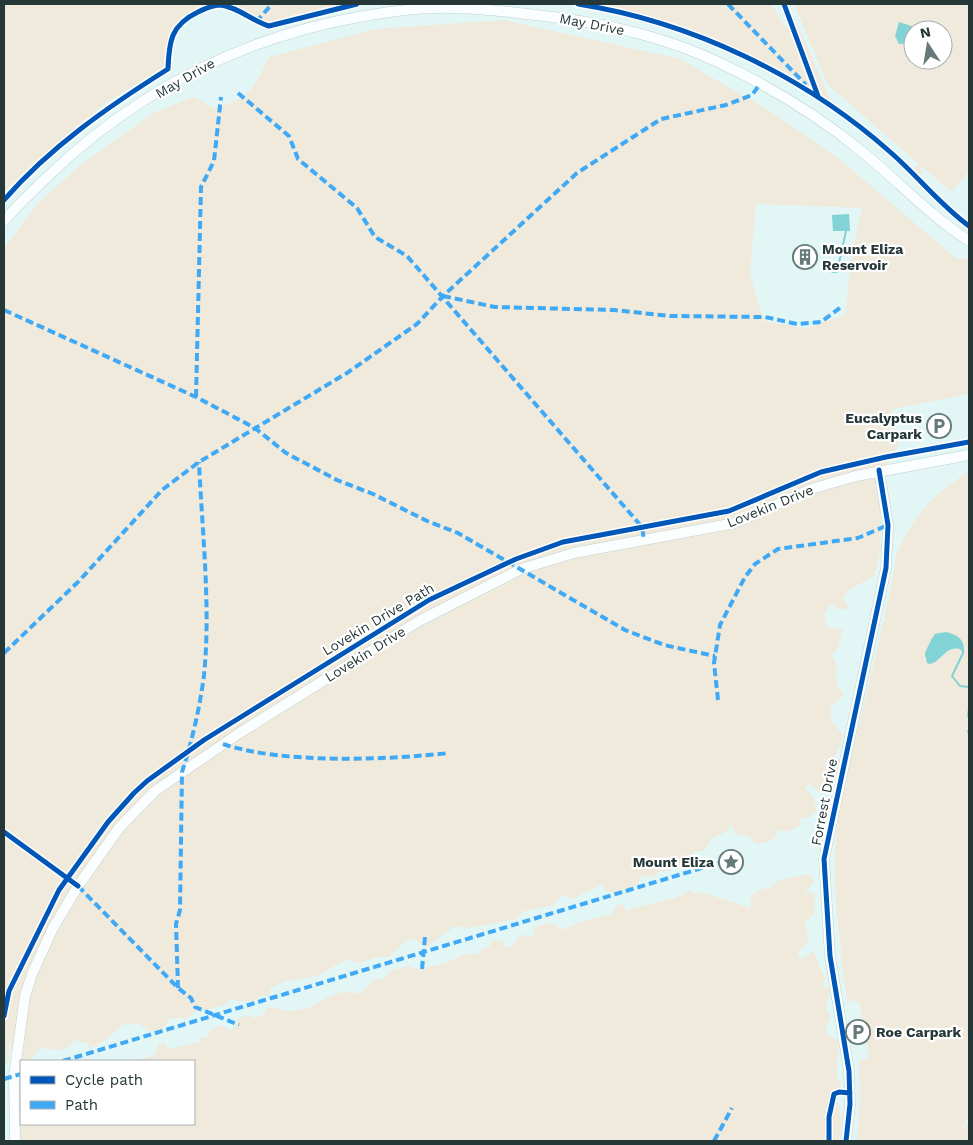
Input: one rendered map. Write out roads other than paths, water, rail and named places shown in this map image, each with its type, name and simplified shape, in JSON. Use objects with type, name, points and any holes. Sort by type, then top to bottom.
[{"type":"street","name":"May Drive","points":[[4,221],[78,147],[120,116],[185,76],[220,58],[256,43],[342,20],[390,12],[434,8],[497,10],[582,20],[632,32],[718,62],[783,96],[828,126],[860,150],[920,204],[969,241]]},
{"type":"street","name":"Lovekin Drive","points":[[15,1141],[14,1076],[25,996],[32,974],[53,928],[78,886],[119,828],[155,791],[238,734],[419,621],[521,569],[574,554],[735,523],[811,489],[879,470],[969,455]]},
{"type":"street","name":"Forrest Drive","points":[[846,1141],[849,1072],[830,956],[824,859],[886,568],[888,525],[879,470]]},
{"type":"water","points":[[899,22],[903,23],[903,44],[899,44],[895,36]]},
{"type":"water","points":[[849,214],[850,231],[833,231],[832,215]]},
{"type":"water","points":[[946,632],[960,639],[964,654],[960,649],[950,650],[938,660],[930,664],[927,663],[925,654],[934,635]]},
{"type":"waterway","points":[[832,272],[837,272],[846,231]]},
{"type":"waterway","points":[[963,653],[952,676],[960,686],[969,687]]},
{"type":"waterway","points":[[968,716],[969,709]]},
{"type":"place","name":"Mount Eliza Reservoir","points":[[805,257]]},
{"type":"place","name":"Eucalyptus Carpark","points":[[939,426]]},
{"type":"place","name":"Mount Eliza","points":[[731,862]]},
{"type":"place","name":"Roe Carpark","points":[[858,1032]]}]
